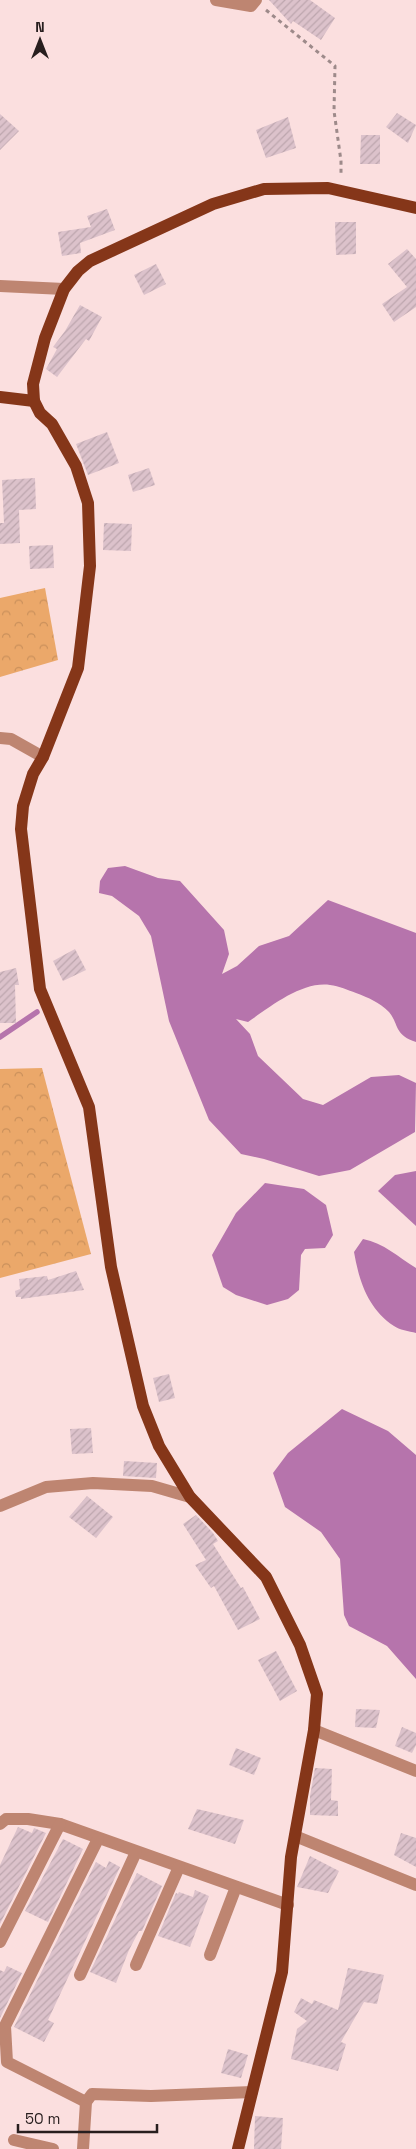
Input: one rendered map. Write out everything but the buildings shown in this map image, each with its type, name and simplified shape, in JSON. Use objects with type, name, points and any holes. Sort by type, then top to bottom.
[{"type":"main road","points":[[238,2149],[282,1972],[291,1857],[314,1730],[317,1694],[300,1645],[266,1577],[190,1497],[159,1446],[144,1406],[111,1267],[89,1107],[40,989],[21,829],[23,806],[33,774],[43,757],[78,668],[90,566],[88,503],[76,466],[52,424],[40,413],[34,401],[33,384],[45,338],[64,290],[78,271],[90,261],[213,204],[264,189],[328,188],[416,208]]},
{"type":"main road","points":[[0,397],[34,401]]},
{"type":"street","points":[[216,0],[251,6],[255,0]]},
{"type":"street","points":[[0,286],[64,290]]},
{"type":"street","points":[[0,738],[11,739],[43,757]]},
{"type":"street","points":[[0,1506],[46,1487],[93,1483],[152,1486],[190,1497]]},
{"type":"street","points":[[314,1730],[416,1770]]},
{"type":"street","points":[[0,1824],[6,1819],[28,1819],[60,1824],[288,1905]]},
{"type":"street","points":[[0,1942],[60,1824]]},
{"type":"street","points":[[295,1836],[416,1885]]},
{"type":"street","points":[[86,2102],[7,2062],[5,2026],[98,1839]]},
{"type":"street","points":[[80,1974],[136,1852]]},
{"type":"street","points":[[136,1965],[179,1867]]},
{"type":"street","points":[[210,1956],[236,1887]]},
{"type":"street","points":[[83,2149],[86,2102],[92,2094],[151,2096],[252,2092]]},
{"type":"street","points":[[14,2140],[53,2149]]},
{"type":"path","points":[[255,0],[335,66],[334,111],[340,161],[340,191]]},
{"type":"green space","points":[[45,588],[58,660],[0,677],[0,598]]},
{"type":"green space","points":[[42,1068],[91,1254],[0,1278],[0,1069]]},
{"type":"shaded area","points":[[125,866],[158,878],[180,881],[224,930],[229,954],[222,974],[237,966],[259,946],[289,936],[328,900],[416,933],[416,1042],[400,1033],[392,1016],[378,1003],[347,989],[330,985],[308,987],[298,991],[287,996],[248,1022],[236,1019],[250,1034],[258,1056],[303,1099],[323,1105],[371,1077],[399,1075],[416,1083],[415,1132],[350,1170],[319,1176],[241,1154],[209,1120],[169,1021],[151,936],[139,916],[112,896],[99,893],[100,881],[108,868]]},
{"type":"shaded area","points":[[416,1171],[416,1226],[378,1191],[395,1175]]},
{"type":"shaded area","points":[[265,1183],[304,1189],[326,1205],[333,1235],[325,1248],[305,1249],[301,1255],[299,1290],[288,1299],[267,1305],[236,1295],[223,1287],[212,1255],[236,1213]]},
{"type":"shaded area","points":[[363,1239],[384,1247],[416,1268],[416,1333],[394,1326],[371,1303],[362,1284],[354,1252]]},
{"type":"shaded area","points":[[342,1409],[388,1431],[416,1455],[416,1679],[387,1646],[349,1626],[344,1615],[340,1559],[321,1532],[285,1507],[273,1473],[288,1453]]},
{"type":"waterway","points":[[0,1037],[37,1012]]}]
